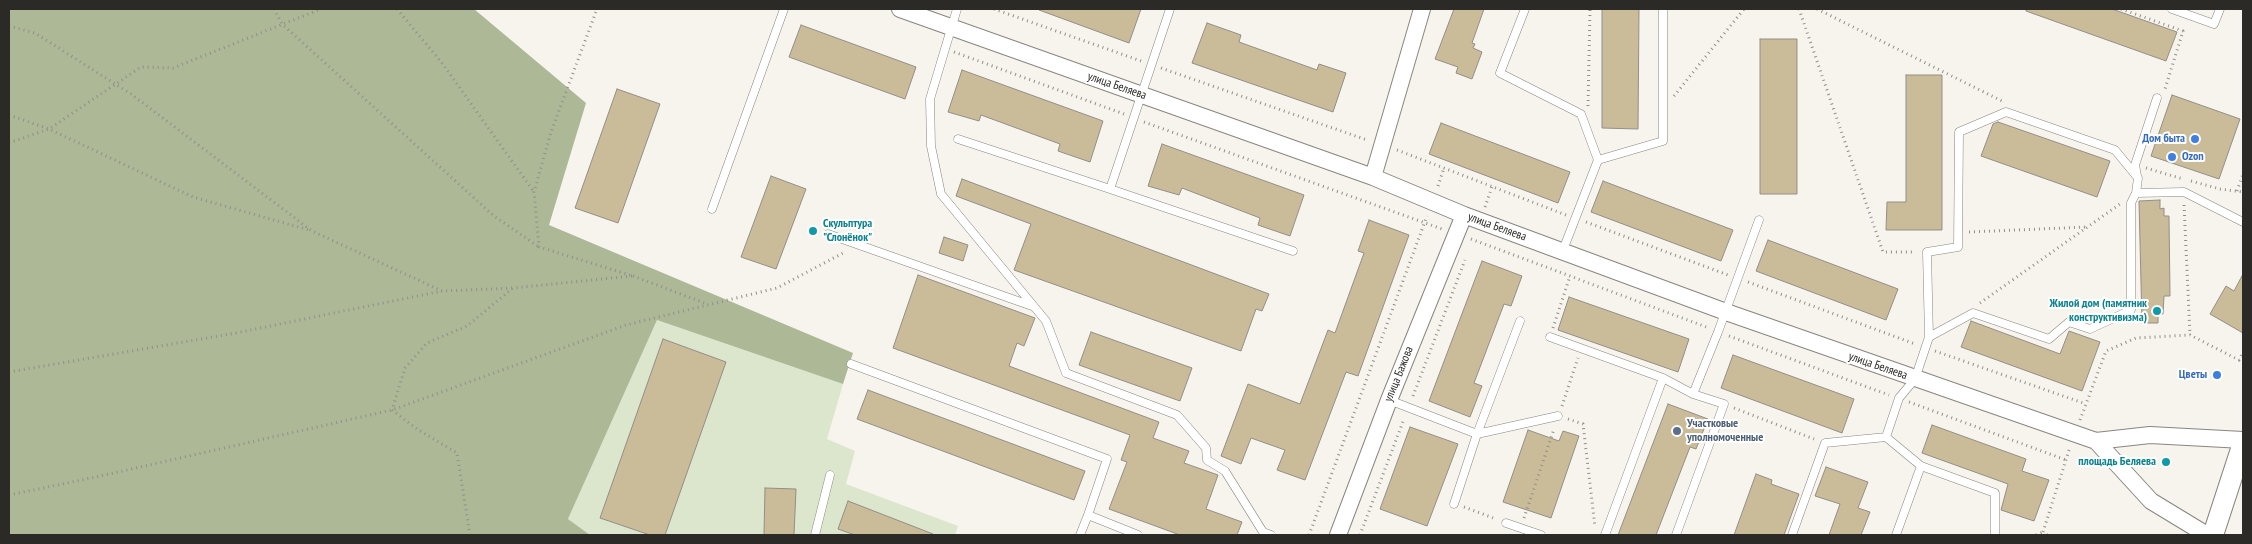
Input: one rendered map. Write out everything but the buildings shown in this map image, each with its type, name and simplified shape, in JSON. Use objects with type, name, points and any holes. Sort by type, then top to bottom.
[{"type":"street","name":"улица Беляева","points":[[900,9],[1373,177],[1464,215],[1563,250],[1726,312],[2074,434],[2096,441],[2150,435],[2243,442]]},
{"type":"street","points":[[1373,177],[1422,9]]},
{"type":"street","name":"улица Бажова","points":[[1338,535],[1389,400],[1464,215]]},
{"type":"street","name":"улица Беляева","points":[[2096,441],[2151,500],[2207,535]]},
{"type":"street","points":[[2213,535],[2243,442]]},
{"type":"lane","points":[[712,208],[784,9]]},
{"type":"lane","points":[[957,9],[930,99],[931,146],[941,194],[1046,321],[1066,373],[1178,415],[1206,448],[1207,460],[1225,471],[1264,534]]},
{"type":"lane","points":[[1110,189],[1140,94],[1170,9]]},
{"type":"lane","points":[[1525,9],[1500,74],[1581,114],[1598,160],[1563,250]]},
{"type":"lane","points":[[1598,160],[1663,141],[1663,9]]},
{"type":"lane","points":[[2172,9],[2214,24],[2220,9]]},
{"type":"lane","points":[[1930,337],[1973,313],[2049,339],[2069,322],[2090,329],[2131,310],[2131,203],[2136,193],[2138,178],[2135,164],[2157,98]]},
{"type":"lane","points":[[1886,437],[1899,398],[1915,379],[1930,337],[1927,252],[1958,247],[1959,132],[2006,112],[2115,150],[2138,178]]},
{"type":"lane","points":[[958,139],[1293,251]]},
{"type":"lane","points":[[2136,193],[2184,192],[2243,222]]},
{"type":"lane","points":[[1693,394],[1726,312],[1759,220]]},
{"type":"lane","points":[[828,234],[1034,306]]},
{"type":"lane","points":[[1454,504],[1477,434],[1520,321]]},
{"type":"lane","points":[[1550,337],[1663,378],[1693,394],[1724,404],[1676,535]]},
{"type":"lane","points":[[851,364],[1107,458],[1080,535]]},
{"type":"lane","points":[[1605,535],[1663,378]]},
{"type":"lane","points":[[1389,400],[1477,434],[1558,416]]},
{"type":"lane","points":[[1792,535],[1826,443],[1886,437],[1921,466],[1995,493],[1995,535]]},
{"type":"lane","points":[[1896,535],[1921,466]]},
{"type":"lane","points":[[815,535],[830,475]]},
{"type":"lane","points":[[1088,515],[1138,535]]},
{"type":"lane","points":[[1506,523],[1541,535]]},
{"type":"path","points":[[274,9],[282,24],[494,216],[540,247],[633,276],[709,305]]},
{"type":"path","points":[[9,143],[49,129],[114,83],[141,67],[173,68],[321,9]]},
{"type":"path","points":[[397,9],[442,62],[534,192]]},
{"type":"path","points":[[540,247],[534,192],[551,132],[597,9]]},
{"type":"path","points":[[994,9],[1382,145],[1926,348],[2086,404]]},
{"type":"path","points":[[1587,131],[1590,9]]},
{"type":"path","points":[[1671,100],[1744,9]]},
{"type":"path","points":[[1800,9],[1883,252],[1927,252]]},
{"type":"path","points":[[2121,9],[2183,31]]},
{"type":"path","points":[[9,26],[35,34],[114,83],[312,231]]},
{"type":"path","points":[[944,48],[1457,234],[2066,460]]},
{"type":"path","points":[[9,116],[49,129],[193,197],[312,231],[442,291]]},
{"type":"path","points":[[1309,535],[1444,168]]},
{"type":"path","points":[[2237,191],[2243,174]]},
{"type":"path","points":[[2183,179],[2190,335]]},
{"type":"path","points":[[1470,249],[1492,186]]},
{"type":"path","points":[[1976,306],[2136,193]]},
{"type":"path","points":[[1958,233],[2088,226]]},
{"type":"path","points":[[9,495],[392,410],[626,325],[777,288],[858,245]]},
{"type":"path","points":[[1360,535],[1466,259]]},
{"type":"path","points":[[9,372],[236,332],[442,291],[513,288],[633,276]]},
{"type":"path","points":[[1550,337],[1570,276]]},
{"type":"path","points":[[392,410],[406,368],[427,343],[468,326],[513,288]]},
{"type":"path","points":[[2036,535],[2043,532],[2074,434],[2106,351],[2136,338],[2190,335],[2239,360],[2243,352]]},
{"type":"path","points":[[1520,528],[1581,349]]},
{"type":"path","points":[[1724,404],[1826,443]]},
{"type":"path","points":[[392,410],[417,430],[458,453],[470,535]]},
{"type":"path","points":[[1558,416],[1583,424],[1596,535]]},
{"type":"path","points":[[1454,504],[1506,523]]},
{"type":"path","points":[[2043,532],[2047,535]]},
{"type":"green space","points":[[9,9],[474,9],[586,103],[549,225],[853,353],[843,384],[657,320],[568,519],[590,535],[9,535]]},
{"type":"green space","points":[[657,320],[843,384],[827,439],[855,451],[846,484],[958,526],[955,535],[590,535],[568,519]]},
{"type":"place","name":"Дом быта","points":[[2195,139]]},
{"type":"place","name":"Ozon","points":[[2172,157]]},
{"type":"place","name":"Скульптура \"Слонёнок\"","points":[[813,231]]},
{"type":"place","name":"Жилой дом (памятник конструктивизма)","points":[[2157,311]]},
{"type":"place","name":"Цветы","points":[[2217,375]]},
{"type":"place","name":"Участковые уполномоченные","points":[[1677,431]]},
{"type":"place","name":"площадь Беляева","points":[[2166,462]]}]
